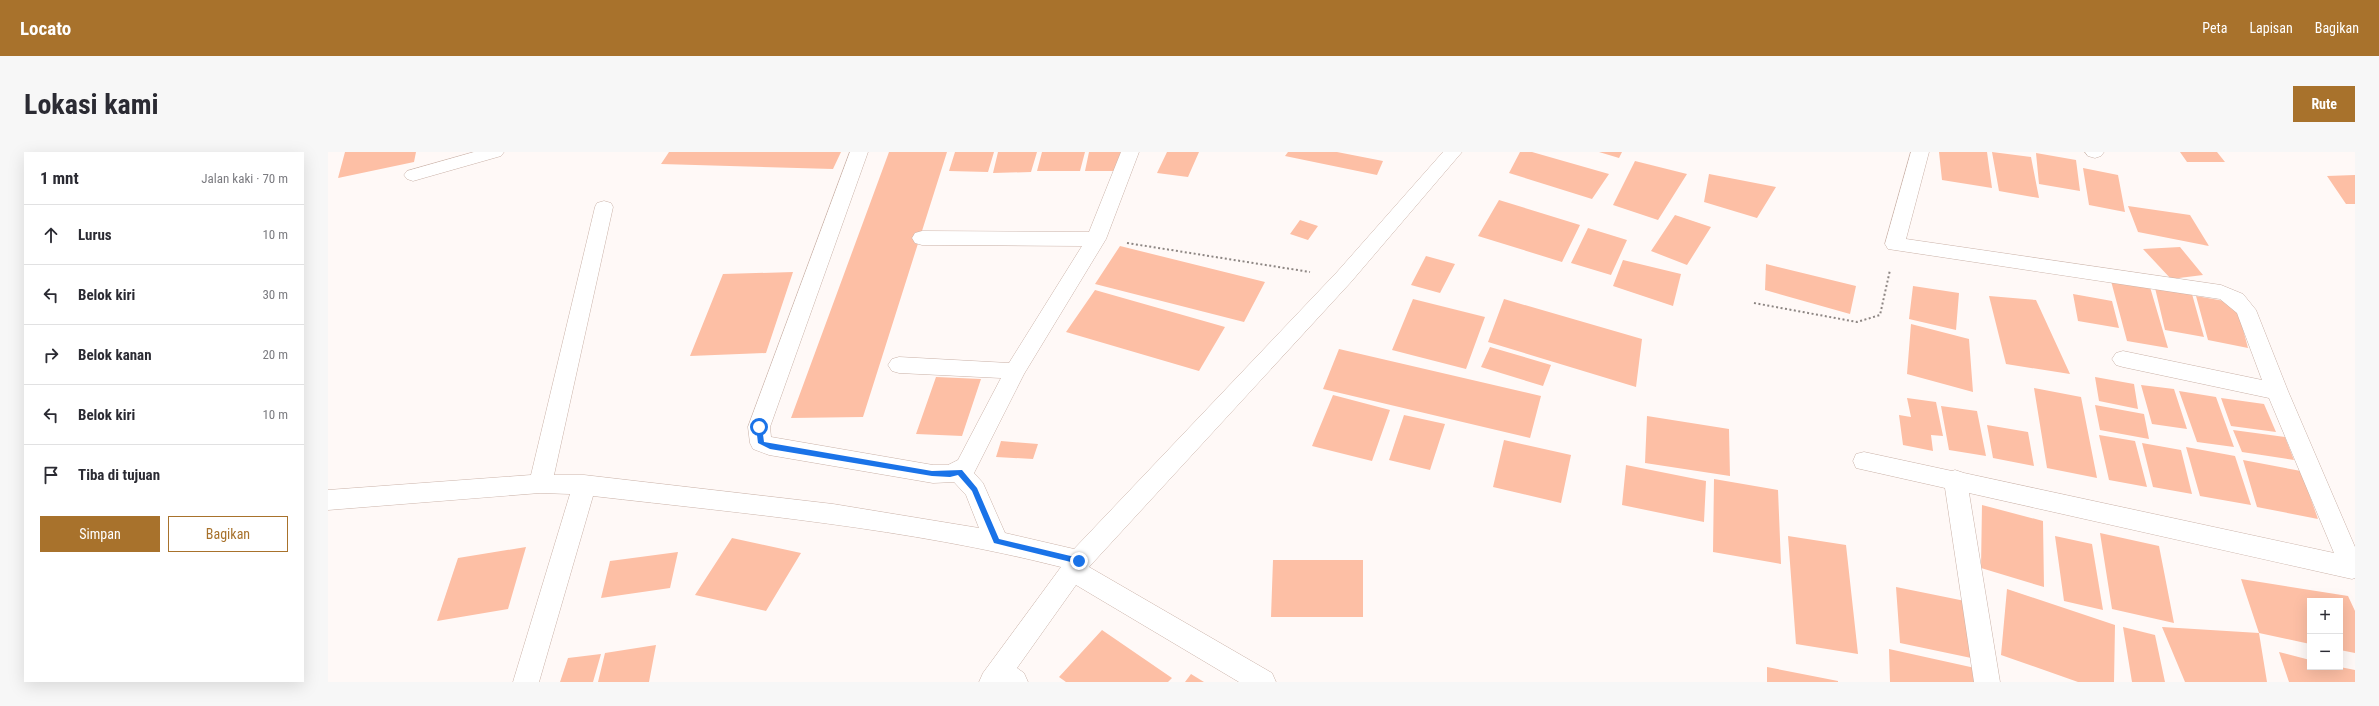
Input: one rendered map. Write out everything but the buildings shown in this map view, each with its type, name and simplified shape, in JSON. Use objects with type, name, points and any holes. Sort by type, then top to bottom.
[{"type":"street","points":[[413,175],[496,152]]},
{"type":"street","points":[[859,152],[759,427],[759,439],[761,443],[770,446],[932,474],[950,474],[959,472],[966,467],[1015,371],[1096,238],[1130,152]]},
{"type":"street","points":[[1003,679],[1076,565],[1344,277],[1453,152]]},
{"type":"street","points":[[1920,152],[1895,244],[2228,294],[2246,310],[2277,391],[2354,572]]},
{"type":"street","points":[[540,484],[604,207]]},
{"type":"street","points":[[922,238],[1096,238]]},
{"type":"street","points":[[2123,359],[2277,391]]},
{"type":"street","points":[[899,365],[1015,371]]},
{"type":"street","points":[[1864,461],[1955,479],[2354,572]]},
{"type":"street","points":[[959,472],[975,490],[996,541]]},
{"type":"street","points":[[1955,479],[1987,682]]},
{"type":"street","points":[[328,500],[540,484],[584,485],[831,515],[933,529],[996,541],[1076,565],[1263,682]]},
{"type":"street","points":[[526,682],[584,485]]},
{"type":"path","points":[[1096,238],[1344,277]]},
{"type":"path","points":[[1754,303],[1857,322],[1880,315],[1895,244]]},
{"type":"route","points":[[759,427],[758,433],[761,443],[770,446],[932,474],[950,474],[959,472],[975,490],[996,541],[1028,547],[1079,561]]}]
